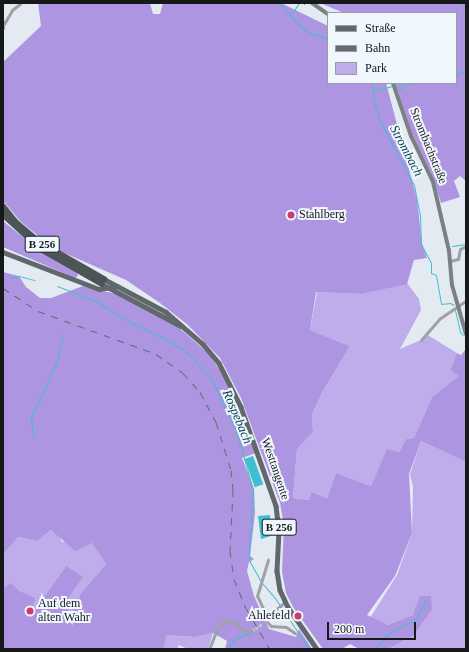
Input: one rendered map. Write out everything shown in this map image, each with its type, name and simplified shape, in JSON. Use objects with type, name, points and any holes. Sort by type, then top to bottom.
[{"type":"highway","name":"Westtangente","points":[[3,206],[17,222],[40,243],[101,284]]},
{"type":"highway","name":"Westtangente","points":[[3,214],[41,249],[101,284]]},
{"type":"main road","points":[[312,3],[327,13]]},
{"type":"main road","name":"Strombachstraße","points":[[393,84],[411,136],[433,182],[450,261],[452,285],[466,334]]},
{"type":"main road","points":[[3,252],[101,284]]},
{"type":"main road","name":"Westtangente","points":[[101,284],[119,286],[166,312],[187,330],[219,363],[231,384],[273,493],[278,516],[278,580],[283,604],[317,649]]},
{"type":"main road","name":"Westtangente","points":[[101,284],[187,330]]},
{"type":"main road","points":[[110,288],[119,286]]},
{"type":"street","points":[[3,24],[12,10],[21,3]]},
{"type":"street","points":[[450,261],[458,259],[460,249],[466,246]]},
{"type":"street","points":[[421,340],[432,326],[457,306],[466,301]]},
{"type":"street","points":[[267,617],[257,596],[268,560]]},
{"type":"street","points":[[266,622],[267,617],[275,608],[283,604]]},
{"type":"street","points":[[209,649],[217,629],[224,621],[233,622],[244,631],[252,631]]},
{"type":"street","points":[[262,624],[266,622]]},
{"type":"street","points":[[266,622],[271,626],[286,627],[295,633]]},
{"type":"green space","points":[[407,283],[419,299],[421,310],[400,349],[421,340],[426,334],[457,353],[450,370],[460,376],[432,397],[414,438],[406,439],[399,452],[387,450],[371,486],[336,473],[327,498],[311,492],[309,500],[293,498],[297,449],[313,432],[312,414],[323,391],[350,346],[310,330],[317,292],[361,294]]},
{"type":"green space","points":[[421,441],[466,462],[465,649],[388,649],[413,636],[413,615],[388,625],[370,618],[397,575],[412,533],[413,487],[410,474]]},
{"type":"green space","points":[[51,530],[58,534],[62,542],[92,543],[106,564],[81,593],[72,612],[63,605],[66,566],[31,617],[29,615],[36,598],[20,591],[11,583],[3,588],[3,555],[18,537],[37,541]]},
{"type":"green space","points":[[213,633],[208,649],[188,649],[179,645],[177,649],[164,649],[165,635],[195,637]]},
{"type":"shaded area","points":[[38,3],[150,3],[153,14],[160,14],[163,3],[281,3],[327,26],[327,84],[386,84],[417,199],[422,244],[427,258],[414,260],[407,284],[361,294],[316,292],[310,330],[350,346],[323,391],[312,414],[313,432],[297,449],[293,498],[309,500],[311,492],[327,498],[336,473],[371,486],[387,449],[399,452],[406,439],[414,438],[432,397],[459,376],[450,370],[457,353],[461,355],[466,349],[466,462],[421,441],[409,474],[412,533],[395,576],[367,615],[388,625],[413,615],[420,596],[431,596],[432,609],[413,636],[388,649],[359,649],[350,644],[342,649],[323,649],[293,607],[286,593],[282,572],[284,525],[280,503],[241,398],[220,358],[188,325],[160,303],[126,280],[53,248],[21,222],[4,202],[3,62],[41,26]]},
{"type":"shaded area","points":[[320,3],[466,3],[466,181],[460,176],[454,181],[460,197],[441,203],[434,181],[413,136],[395,84],[457,84],[457,12],[342,12]]},
{"type":"shaded area","points":[[3,221],[41,252],[77,273],[78,276],[75,278],[3,247]]},
{"type":"shaded area","points":[[3,272],[19,276],[26,287],[40,298],[51,298],[83,286],[120,295],[176,325],[208,353],[224,376],[256,453],[242,458],[254,489],[255,513],[250,556],[254,559],[249,562],[247,571],[254,596],[269,629],[296,637],[299,629],[312,649],[225,649],[227,641],[213,633],[195,637],[166,635],[164,649],[3,649],[3,588],[11,583],[20,591],[36,598],[29,615],[31,616],[66,566],[83,577],[63,605],[72,612],[81,593],[106,564],[92,543],[75,551],[51,530],[37,541],[18,537],[3,555]]},
{"type":"water","points":[[253,456],[263,484],[255,487],[245,459]]},
{"type":"water","points":[[270,515],[271,536],[261,539],[258,516]]},
{"type":"waterway","name":"Strombach","points":[[279,3],[298,24],[308,32],[327,39]]},
{"type":"waterway","points":[[290,16],[299,3]]},
{"type":"waterway","points":[[457,75],[466,71]]},
{"type":"waterway","name":"Strombach","points":[[372,84],[374,102],[381,123],[414,185],[420,215],[421,244],[431,263],[431,273],[436,275],[441,304],[450,303],[454,305]]},
{"type":"waterway","points":[[399,89],[408,84]]},
{"type":"waterway","points":[[375,90],[392,86]]},
{"type":"waterway","points":[[452,246],[466,244]]},
{"type":"waterway","name":"Rospebach","points":[[10,278],[19,276],[34,280]]},
{"type":"waterway","name":"Rospebach","points":[[57,286],[96,301],[128,321],[171,342],[188,353],[212,380],[236,430],[253,490],[249,553],[250,562],[260,580]]},
{"type":"waterway","name":"Strombach","points":[[455,310],[460,332],[463,335]]},
{"type":"waterway","points":[[33,435],[31,418],[57,361],[63,336]]},
{"type":"waterway","name":"Rospebach","points":[[262,583],[275,598],[309,649]]},
{"type":"waterway","points":[[375,649],[389,633],[416,619],[426,600]]},
{"type":"waterway","points":[[271,619],[280,609]]},
{"type":"waterway","points":[[227,649],[234,640],[245,634],[252,634]]},
{"type":"tunnel","points":[[252,631],[262,624]]},
{"type":"railway","points":[[3,288],[38,311],[156,354],[183,373],[200,392],[216,422],[231,470],[233,490],[230,551],[234,579],[246,608],[270,649]]},
{"type":"place","name":"Stahlberg","points":[[291,215]]},
{"type":"place","name":"Auf dem alten Wahr","points":[[30,611]]},
{"type":"place","name":"Ahlefeld","points":[[298,616]]}]
